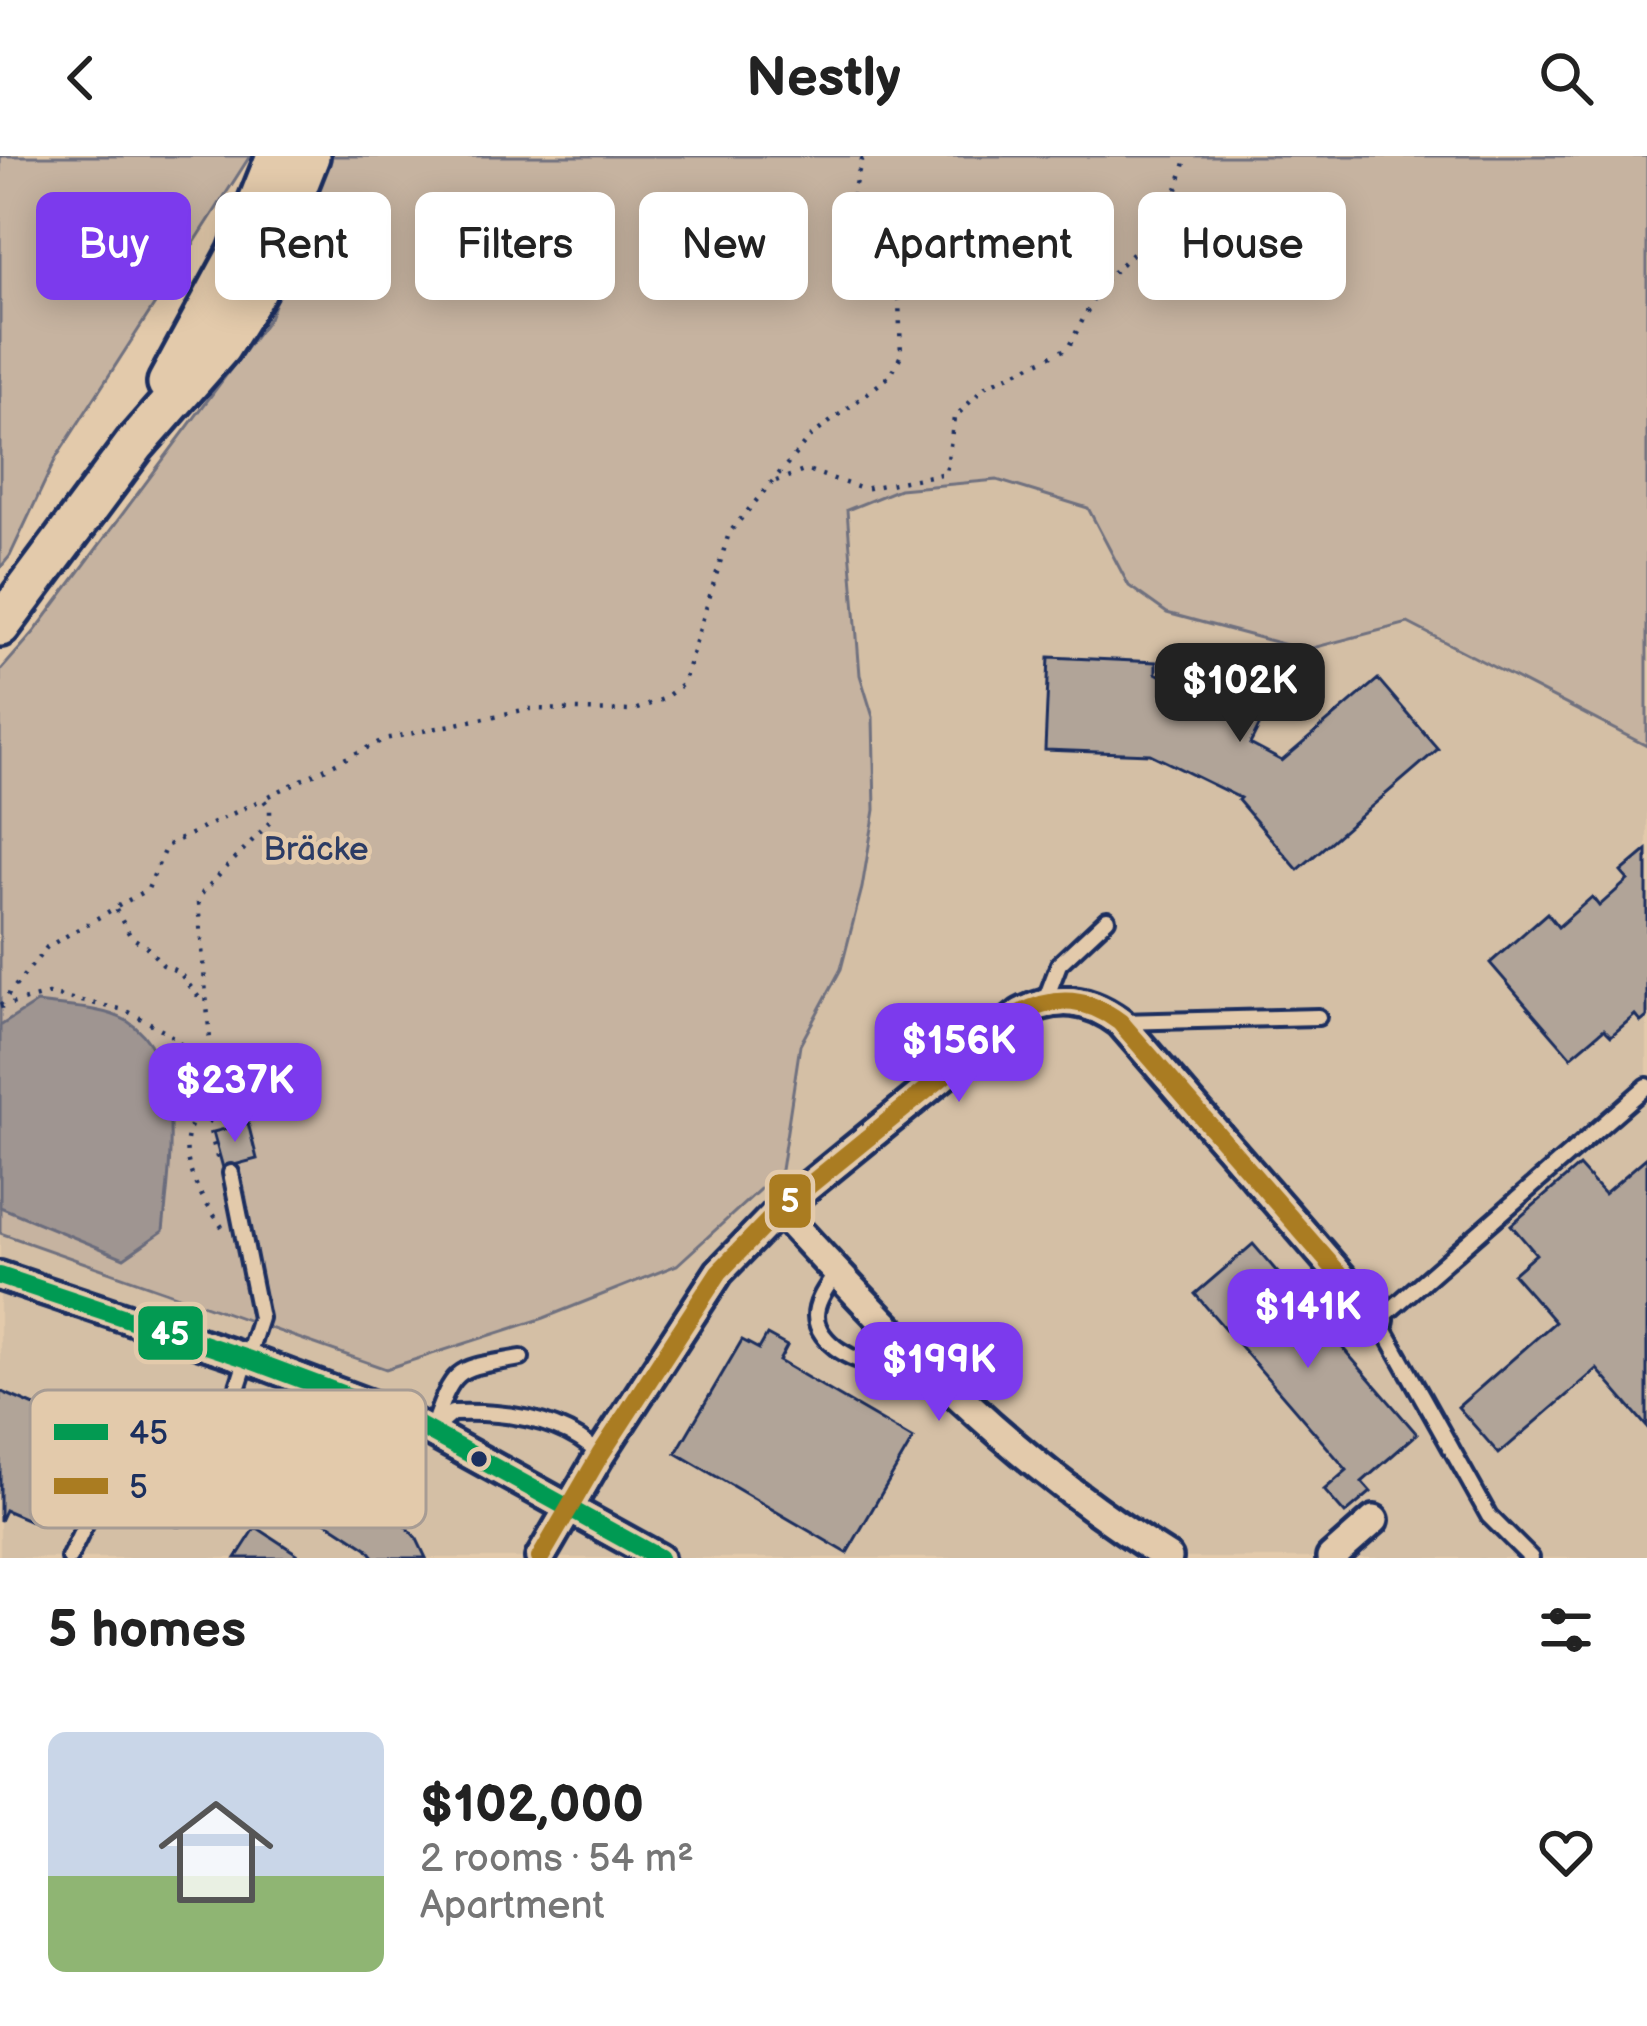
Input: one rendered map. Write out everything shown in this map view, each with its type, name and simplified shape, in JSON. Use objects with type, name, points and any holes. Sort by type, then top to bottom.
[{"type":"main road","points":[[135,444],[238,254],[278,156]]},
{"type":"main road","points":[[0,626],[135,444],[220,347],[257,288],[310,156]]},
{"type":"street","points":[[540,1558],[718,1271],[779,1210],[1021,1013],[1045,1001],[1099,1006],[1120,1022],[1379,1320]]},
{"type":"street","points":[[779,1210],[976,1416],[1107,1520],[1168,1558]]},
{"type":"street","points":[[0,1276],[327,1390]]},
{"type":"street","points":[[426,1429],[659,1558]]},
{"type":"street","points":[[1331,1558],[1374,1520]]},
{"type":"lane","points":[[1045,1001],[1059,964],[1107,919]]},
{"type":"lane","points":[[1120,1022],[1318,1018]]},
{"type":"lane","points":[[1531,1558],[1489,1516],[1379,1320],[1647,1086]]},
{"type":"lane","points":[[231,1173],[260,1318],[238,1390]]},
{"type":"lane","points":[[836,1273],[815,1312],[823,1335],[868,1363],[886,1363],[905,1346]]},
{"type":"lane","points":[[431,1431],[450,1381],[462,1369],[521,1358]]},
{"type":"lane","points":[[431,1431],[452,1413],[494,1414],[567,1430],[600,1455]]},
{"type":"lane","points":[[69,1558],[84,1528]]},
{"type":"path","points":[[0,1006],[47,947],[148,889],[166,846],[385,739],[527,709],[632,711],[663,699],[682,684],[729,533],[809,438],[891,375],[901,355],[899,300],[868,260],[847,212],[862,160],[870,156]]},
{"type":"path","points":[[771,482],[808,470],[862,489],[946,472],[954,418],[986,386],[1069,348],[1102,283],[1168,219],[1187,156]]},
{"type":"path","points":[[210,1137],[208,1124],[220,1101],[213,1074],[198,903],[202,892],[270,822],[270,808],[263,799]]},
{"type":"path","points":[[116,910],[131,937],[179,972],[206,1006]]},
{"type":"path","points":[[0,1006],[47,994],[125,1010],[167,1032],[213,1074]]},
{"type":"path","points":[[213,1074],[206,1100],[188,1133],[187,1152],[196,1189],[231,1240],[246,1246]]},
{"type":"shaded area","points":[[997,480],[1088,509],[1129,586],[1305,650],[1408,623],[1647,746],[1647,1558],[0,1558],[0,1233],[286,1336],[781,1170],[800,1045],[841,969],[873,717],[860,675],[847,509],[899,489]]},
{"type":"shaded area","points":[[36,1003],[117,1016],[146,1038],[159,1061],[170,1118],[163,1231],[124,1258],[0,1207],[0,1026]]},
{"type":"green space","points":[[0,156],[250,156],[227,192],[215,192],[215,210],[191,248],[191,192],[36,192],[36,300],[157,300],[56,458],[0,568]]},
{"type":"green space","name":"Bräcke","points":[[326,156],[1647,156],[1647,746],[1408,623],[1305,650],[1167,613],[1129,586],[1088,508],[997,480],[899,489],[847,510],[860,675],[873,717],[875,810],[841,969],[800,1045],[781,1170],[677,1265],[544,1318],[386,1369],[0,1233],[0,671],[269,318],[276,300],[391,300],[391,192],[316,192]]},
{"type":"building","points":[[1049,657],[1156,662],[1156,673],[1196,694],[1206,674],[1270,705],[1250,744],[1282,761],[1378,679],[1438,749],[1298,870],[1240,798],[1150,754],[1045,750]]},
{"type":"building","points":[[1647,850],[1647,1017],[1641,1022],[1635,1015],[1611,1036],[1604,1029],[1571,1057],[1490,963],[1547,913],[1558,927],[1592,897],[1599,906],[1628,880],[1621,872]]},
{"type":"building","points":[[248,1123],[257,1159],[223,1168],[213,1132]]},
{"type":"building","points":[[1647,1157],[1647,1427],[1597,1369],[1499,1454],[1458,1407],[1555,1322],[1513,1274],[1536,1254],[1511,1225],[1579,1166],[1604,1194]]},
{"type":"building","points":[[1253,1244],[1417,1434],[1362,1482],[1371,1492],[1345,1514],[1324,1490],[1347,1470],[1195,1294]]},
{"type":"building","points":[[767,1335],[787,1346],[779,1361],[913,1439],[847,1553],[676,1453],[742,1340],[759,1349]]},
{"type":"building","points":[[0,1391],[30,1404],[30,1521],[5,1510],[0,1521]]},
{"type":"building","points":[[255,1528],[297,1554],[294,1558],[236,1558]]},
{"type":"building","points":[[336,1528],[408,1528],[426,1558],[375,1558]]},
{"type":"transit line","name":"5","points":[[540,1558],[600,1455],[719,1272],[779,1210],[1021,1013],[1047,1003],[1084,1004],[1120,1022],[1379,1320]]},
{"type":"transit line","name":"45","points":[[0,1276],[331,1390]]},
{"type":"transit line","name":"45","points":[[426,1430],[659,1558]]}]
